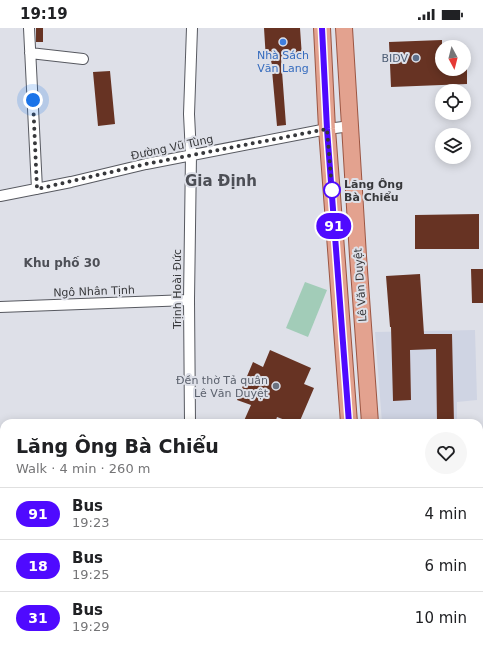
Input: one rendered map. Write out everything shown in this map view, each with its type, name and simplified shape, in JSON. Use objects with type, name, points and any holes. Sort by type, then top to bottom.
[{"type":"main road","name":"Lê Văn Duyệt","points":[[322,28],[327,129],[349,419]]},
{"type":"main road","name":"Lê Văn Duyệt","points":[[344,28],[370,419]]},
{"type":"main road","points":[[335,241],[357,239]]},
{"type":"street","points":[[29,28],[37,189]]},
{"type":"street","name":"Trịnh Hoài Đức","points":[[190,419],[189,300],[191,155],[189,114],[192,28]]},
{"type":"street","points":[[30,53],[83,59]]},
{"type":"street","name":"Đường Vũ Tùng","points":[[0,196],[191,155],[327,129],[351,126]]},
{"type":"street","name":"Ngô Nhân Tịnh","points":[[0,307],[189,300]]},
{"type":"shaded area","points":[[475,330],[477,400],[457,402],[457,419],[382,419],[375,332]]},
{"type":"green space","points":[[305,282],[327,290],[308,337],[286,328]]},
{"type":"building","points":[[36,28],[43,28],[43,42],[36,42]]},
{"type":"building","name":"Nhà Sách Văn Lang","points":[[264,28],[300,28],[302,57],[281,58],[286,125],[277,126],[271,59],[266,60]]},
{"type":"building","name":"BIDV","points":[[435,40],[435,76],[467,76],[467,84],[435,84],[435,85],[391,87],[389,42]]},
{"type":"building","points":[[110,71],[115,124],[98,126],[93,72]]},
{"type":"building","points":[[479,214],[479,249],[415,249],[415,215]]},
{"type":"building","points":[[471,269],[483,269],[483,303],[472,303]]},
{"type":"building","points":[[420,274],[424,334],[452,334],[454,419],[437,419],[436,349],[410,350],[411,400],[393,401],[391,327],[386,276]]},
{"type":"building","name":"Đền thờ Tả quân Lê Văn Duyệt","points":[[270,350],[311,368],[304,384],[314,388],[301,419],[282,419],[277,417],[276,419],[245,419],[251,405],[237,400],[253,362],[263,367]]},
{"type":"bus line","name":"91","points":[[322,28],[327,129],[349,419]]},
{"type":"place","name":"Nhà Sách Văn Lang","points":[[283,42]]},
{"type":"place","name":"BIDV","points":[[416,58]]},
{"type":"place","name":"Lăng Ông Bà Chiểu","points":[[332,190]]},
{"type":"place","name":"Đền thờ Tả quân Lê Văn Duyệt","points":[[276,386]]},
{"type":"district","name":"Gia Định","points":[[221,181]]},
{"type":"district","name":"Khu phố 30","points":[[62,263]]},
{"type":"route","points":[[33,100],[37,189],[146,164],[327,129],[332,190]]}]
